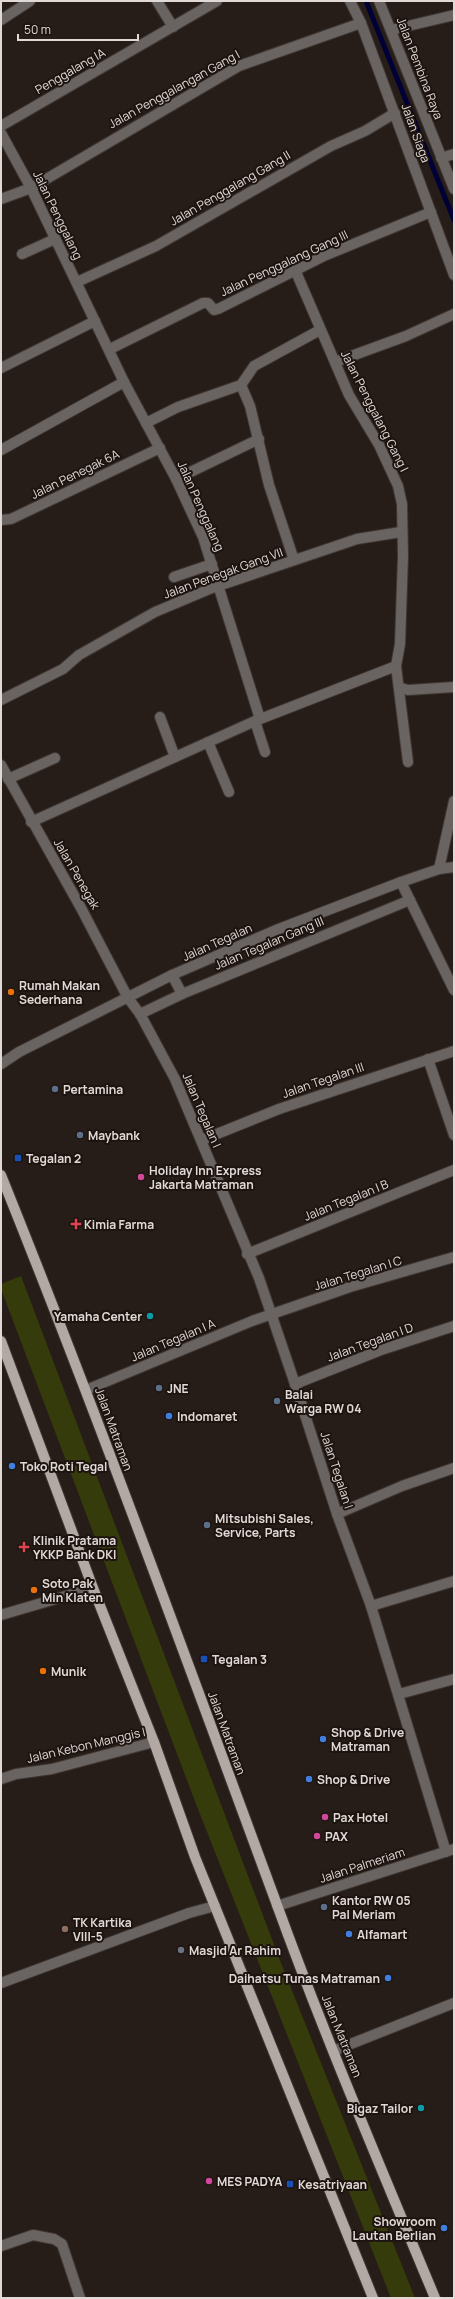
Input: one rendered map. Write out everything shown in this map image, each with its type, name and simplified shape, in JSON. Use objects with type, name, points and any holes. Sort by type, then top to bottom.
[{"type":"main road","name":"Jalan Matraman","points":[[1,1175],[86,1390],[277,1906],[435,2298]]},
{"type":"main road","points":[[1,1341],[93,1588],[154,1742],[214,1906],[373,2298]]},
{"type":"street","points":[[1,20],[30,1]]},
{"type":"street","points":[[157,1],[173,27]]},
{"type":"street","name":"Penggalang IA","points":[[1,126],[217,1]]},
{"type":"street","name":"Jalan Siaga","points":[[350,1],[361,24],[395,113],[454,274]]},
{"type":"street","name":"Jalan Pembina Raya","points":[[379,1],[454,189]]},
{"type":"street","points":[[391,30],[454,15]]},
{"type":"street","name":"Jalan Penggalangan Gang I","points":[[1,199],[31,188],[239,66],[361,24]]},
{"type":"street","name":"Jalan Penggalang Gang II","points":[[77,282],[156,246],[331,146],[364,132],[395,113]]},
{"type":"street","name":"Jalan Penggalang","points":[[1,133],[31,188],[110,349],[124,382],[176,479],[203,537],[219,585],[258,720],[265,752]]},
{"type":"street","points":[[441,158],[454,154]]},
{"type":"street","name":"Jalan Penggalang Gang III","points":[[110,349],[203,303],[208,303],[214,310],[218,309],[296,272],[324,256],[431,212]]},
{"type":"street","points":[[22,254],[56,239]]},
{"type":"street","name":"Jalan Penggalang Gang I","points":[[296,272],[349,395],[379,445],[398,486],[402,504],[402,578],[399,656],[396,666],[401,688],[408,762]]},
{"type":"street","points":[[334,362],[406,336],[454,314]]},
{"type":"street","points":[[1,368],[95,321]]},
{"type":"street","points":[[146,422],[178,407],[240,385],[254,366],[320,330]]},
{"type":"street","points":[[1,450],[124,382]]},
{"type":"street","points":[[240,385],[250,406],[269,485],[294,560]]},
{"type":"street","points":[[176,479],[259,439]]},
{"type":"street","name":"Jalan Penegak 6A","points":[[1,520],[11,519],[160,448]]},
{"type":"street","name":"Jalan Penegak Gang VII","points":[[1,700],[63,669],[79,655],[155,612],[219,585],[357,539],[402,532]]},
{"type":"street","points":[[174,578],[212,564]]},
{"type":"street","points":[[31,822],[258,720],[396,666]]},
{"type":"street","points":[[401,688],[408,690],[454,688]]},
{"type":"street","points":[[160,717],[175,757]]},
{"type":"street","points":[[208,742],[229,792]]},
{"type":"street","points":[[8,779],[55,758]]},
{"type":"street","name":"Jalan Penegak","points":[[1,765],[31,822],[82,908],[128,998]]},
{"type":"street","points":[[439,869],[454,801]]},
{"type":"street","name":"Jalan Tegalan","points":[[1,1064],[19,1052],[172,975],[276,930],[401,882],[439,869],[453,867]]},
{"type":"street","points":[[401,882],[454,990]]},
{"type":"street","name":"Jalan Tegalan Gang III","points":[[140,1014],[182,994],[410,900]]},
{"type":"street","points":[[172,975],[182,994]]},
{"type":"street","name":"Jalan Tegalan I","points":[[128,998],[140,1014],[176,1079],[247,1254],[259,1278],[337,1514],[371,1606],[450,1850]]},
{"type":"street","name":"Jalan Tegalan III","points":[[202,1140],[278,1109],[454,1051]]},
{"type":"street","points":[[428,1059],[454,1135]]},
{"type":"street","name":"Jalan Tegalan I B","points":[[247,1254],[454,1170]]},
{"type":"street","name":"Jalan Tegalan I C","points":[[271,1316],[350,1288],[454,1257]]},
{"type":"street","name":"Jalan Tegalan I A","points":[[86,1390],[196,1344],[271,1316]]},
{"type":"street","name":"Jalan Tegalan I D","points":[[295,1384],[381,1350],[454,1326]]},
{"type":"street","points":[[337,1514],[402,1486],[454,1468]]},
{"type":"street","points":[[371,1606],[454,1580]]},
{"type":"street","points":[[1,1615],[93,1588]]},
{"type":"street","points":[[399,1694],[454,1679]]},
{"type":"street","name":"Jalan Kebon Manggis I","points":[[1,1779],[16,1774],[52,1769],[154,1742]]},
{"type":"street","name":"Jalan Palmeriam","points":[[277,1906],[450,1850]]},
{"type":"street","points":[[1,1983],[189,1913],[214,1906]]},
{"type":"street","points":[[334,2050],[454,2003]]},
{"type":"street","points":[[1,2246],[33,2235],[54,2239],[62,2244],[80,2298]]},
{"type":"green space","points":[[21,1276],[281,1963],[415,2298],[391,2298],[196,1804],[1,1289],[1,1284]]},
{"type":"waterway","points":[[366,1],[454,220]]},
{"type":"place","name":"Rumah Makan Sederhana","points":[[11,992]]},
{"type":"place","name":"Pertamina","points":[[55,1089]]},
{"type":"place","name":"Maybank","points":[[80,1135]]},
{"type":"place","name":"Tegalan 2","points":[[18,1158]]},
{"type":"place","name":"Holiday Inn Express Jakarta Matraman","points":[[141,1177]]},
{"type":"place","name":"Kimia Farma","points":[[76,1224]]},
{"type":"place","name":"Yamaha Center","points":[[150,1316]]},
{"type":"place","name":"JNE","points":[[159,1388]]},
{"type":"place","name":"Balai Warga RW 04","points":[[277,1401]]},
{"type":"place","name":"Indomaret","points":[[169,1416]]},
{"type":"place","name":"Toko Roti Tegal","points":[[12,1466]]},
{"type":"place","name":"Mitsubishi Sales, Service, Parts","points":[[207,1525]]},
{"type":"place","name":"Klinik Pratama YKKP Bank DKI","points":[[24,1547]]},
{"type":"place","name":"Soto Pak Min Klaten","points":[[34,1590]]},
{"type":"place","name":"Tegalan 3","points":[[204,1659]]},
{"type":"place","name":"Munik","points":[[43,1671]]},
{"type":"place","name":"Shop & Drive Matraman","points":[[323,1739]]},
{"type":"place","name":"Shop & Drive","points":[[309,1779]]},
{"type":"place","name":"Pax Hotel","points":[[325,1817]]},
{"type":"place","name":"PAX","points":[[317,1836]]},
{"type":"place","name":"Kantor RW 05 Pal Meriam","points":[[324,1907]]},
{"type":"place","name":"TK Kartika VIII-5","points":[[65,1929]]},
{"type":"place","name":"Alfamart","points":[[349,1934]]},
{"type":"place","name":"Masjid Ar Rahim","points":[[181,1950]]},
{"type":"place","name":"Daihatsu Tunas Matraman","points":[[388,1978]]},
{"type":"place","name":"Bigaz Tailor","points":[[421,2108]]},
{"type":"place","name":"MES PADYA","points":[[209,2181]]},
{"type":"place","name":"Kesatriyaan","points":[[290,2184]]},
{"type":"place","name":"Showroom Lautan Berlian","points":[[444,2228]]}]
